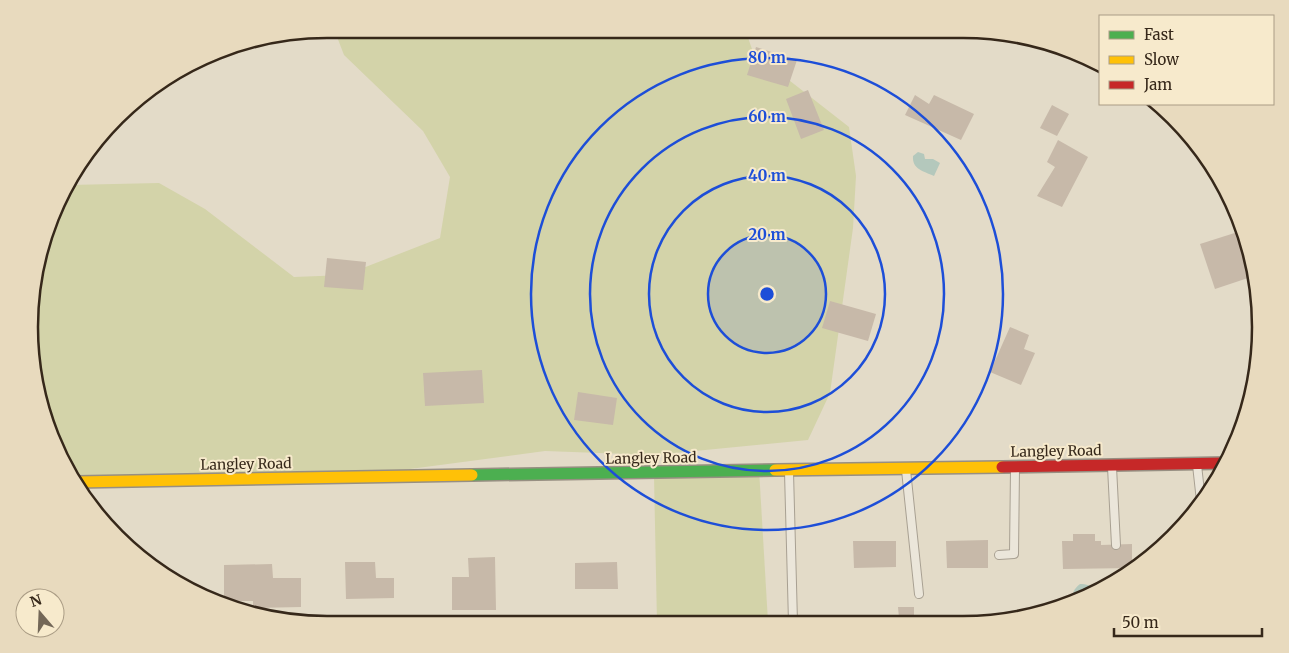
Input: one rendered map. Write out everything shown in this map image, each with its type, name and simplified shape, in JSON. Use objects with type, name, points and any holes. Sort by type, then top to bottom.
[{"type":"street","name":"Langley Road","points":[[83,482],[1217,463]]},
{"type":"lane","points":[[1197,464],[1200,491]]},
{"type":"lane","points":[[1112,465],[1116,545]]},
{"type":"lane","points":[[999,555],[1014,554],[1015,466]]},
{"type":"lane","points":[[906,468],[919,594]]},
{"type":"lane","points":[[789,470],[793,616]]},
{"type":"green space","points":[[337,38],[748,38],[753,52],[849,127],[856,176],[853,228],[830,393],[808,440],[654,455],[545,451],[342,478],[82,481],[59,437],[47,401],[38,345],[38,308],[47,252],[59,216],[74,185],[159,183],[205,209],[294,277],[345,275],[440,238],[450,177],[423,131],[344,55]]},
{"type":"green space","points":[[759,469],[768,616],[657,616],[654,476]]},
{"type":"shaded area","points":[[918,152],[924,154],[925,159],[933,159],[940,163],[934,176],[919,169],[914,164],[913,156]]},
{"type":"shaded area","points":[[1080,584],[1090,586],[1073,594]]},
{"type":"building","points":[[756,47],[797,60],[788,87],[747,75]]},
{"type":"building","points":[[808,90],[824,130],[801,139],[786,99]]},
{"type":"building","points":[[915,95],[929,104],[934,95],[974,114],[961,140],[905,115]]},
{"type":"building","points":[[1052,105],[1069,114],[1057,136],[1040,128]]},
{"type":"building","points":[[1058,140],[1088,157],[1062,207],[1037,196],[1055,167],[1047,162]]},
{"type":"building","points":[[1236,233],[1247,278],[1215,289],[1200,244]]},
{"type":"building","points":[[327,258],[366,262],[363,290],[324,287]]},
{"type":"building","points":[[830,301],[876,314],[868,341],[822,328]]},
{"type":"building","points":[[1010,327],[1029,335],[1024,349],[1035,353],[1021,385],[990,372]]},
{"type":"building","points":[[482,370],[484,403],[425,406],[423,373]]},
{"type":"building","points":[[578,392],[617,398],[613,425],[574,420]]},
{"type":"building","points":[[1073,534],[1095,534],[1095,541],[1101,541],[1101,545],[1132,544],[1132,560],[1121,568],[1063,569],[1062,541],[1073,541]]},
{"type":"building","points":[[988,540],[988,568],[947,568],[946,541]]},
{"type":"building","points":[[853,541],[896,541],[896,567],[854,568]]},
{"type":"building","points":[[495,557],[496,610],[452,610],[452,577],[469,577],[468,558]]},
{"type":"building","points":[[345,562],[375,562],[376,578],[394,578],[394,598],[346,599]]},
{"type":"building","points":[[617,562],[618,589],[575,589],[575,563]]},
{"type":"building","points":[[272,564],[273,578],[301,578],[301,607],[260,608],[253,606],[253,601],[237,601],[224,597],[224,565]]},
{"type":"building","points":[[898,607],[914,607],[914,616],[899,616]]},
{"type":"traffic: fast","points":[[472,475],[775,470]]},
{"type":"traffic: slow","points":[[775,470],[1002,467]]},
{"type":"traffic: slow","points":[[83,482],[472,475]]},
{"type":"traffic: jam","points":[[1002,467],[1217,463]]}]
